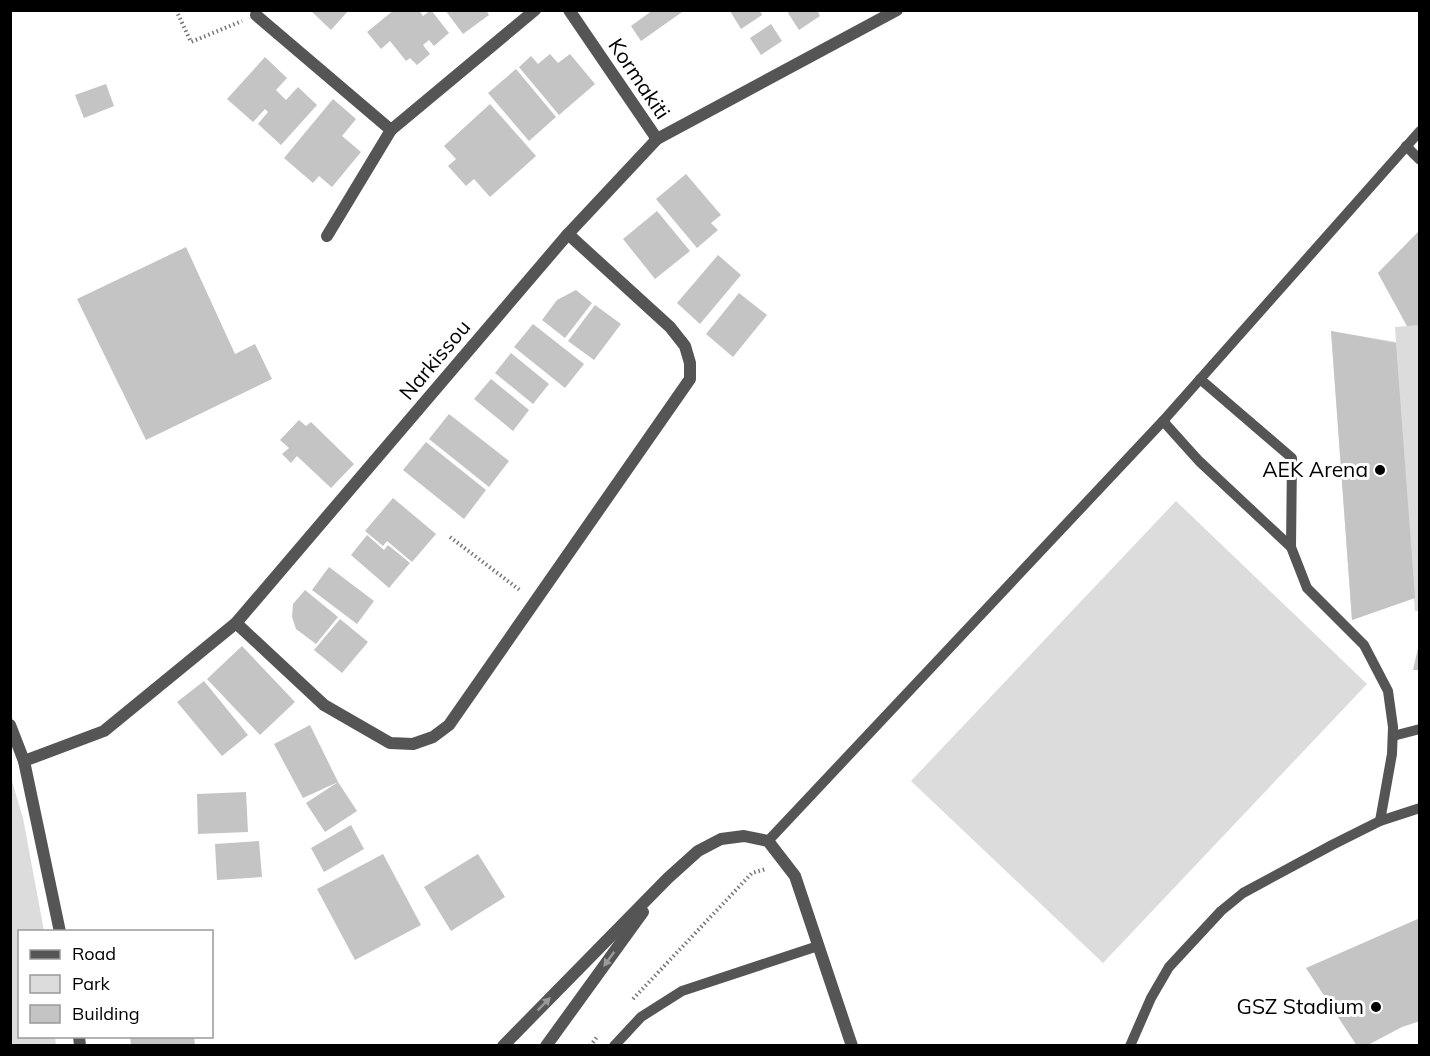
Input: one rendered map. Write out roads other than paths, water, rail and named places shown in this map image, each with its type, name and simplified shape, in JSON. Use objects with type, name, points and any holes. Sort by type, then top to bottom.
[{"type":"street","points":[[327,236],[390,130],[536,10]]},
{"type":"street","name":"Kormakiti","points":[[569,10],[657,139]]},
{"type":"street","name":"Narkissou","points":[[24,761],[104,731],[236,623],[568,234],[657,139],[897,10]]},
{"type":"street","points":[[256,15],[390,130]]},
{"type":"street","points":[[236,623],[324,705],[390,743],[413,744],[433,737],[449,725],[690,379],[690,363],[685,346],[670,327],[568,234]]},
{"type":"street","points":[[10,726],[24,761],[60,930]]},
{"type":"street","points":[[503,1046],[668,878],[698,851],[720,839],[744,836],[768,841],[795,876],[852,1046]]},
{"type":"street","points":[[546,1046],[668,878]]},
{"type":"lane","points":[[768,841],[1163,421],[1419,131]]},
{"type":"lane","points":[[1406,146],[1419,160]]},
{"type":"lane","points":[[1200,379],[1292,458],[1291,547],[1307,588],[1364,645],[1388,691],[1393,736],[1392,754],[1380,821]]},
{"type":"lane","points":[[1163,421],[1199,461],[1291,547]]},
{"type":"lane","points":[[1393,736],[1419,729]]},
{"type":"lane","points":[[1130,1046],[1151,998],[1169,967],[1221,911],[1243,894],[1380,821],[1419,808]]},
{"type":"lane","points":[[614,1046],[641,1017],[682,991],[818,945]]},
{"type":"place","name":"AEK Arena","points":[[1380,470]]},
{"type":"place","name":"GSZ Stadium","points":[[1376,1007]]}]
